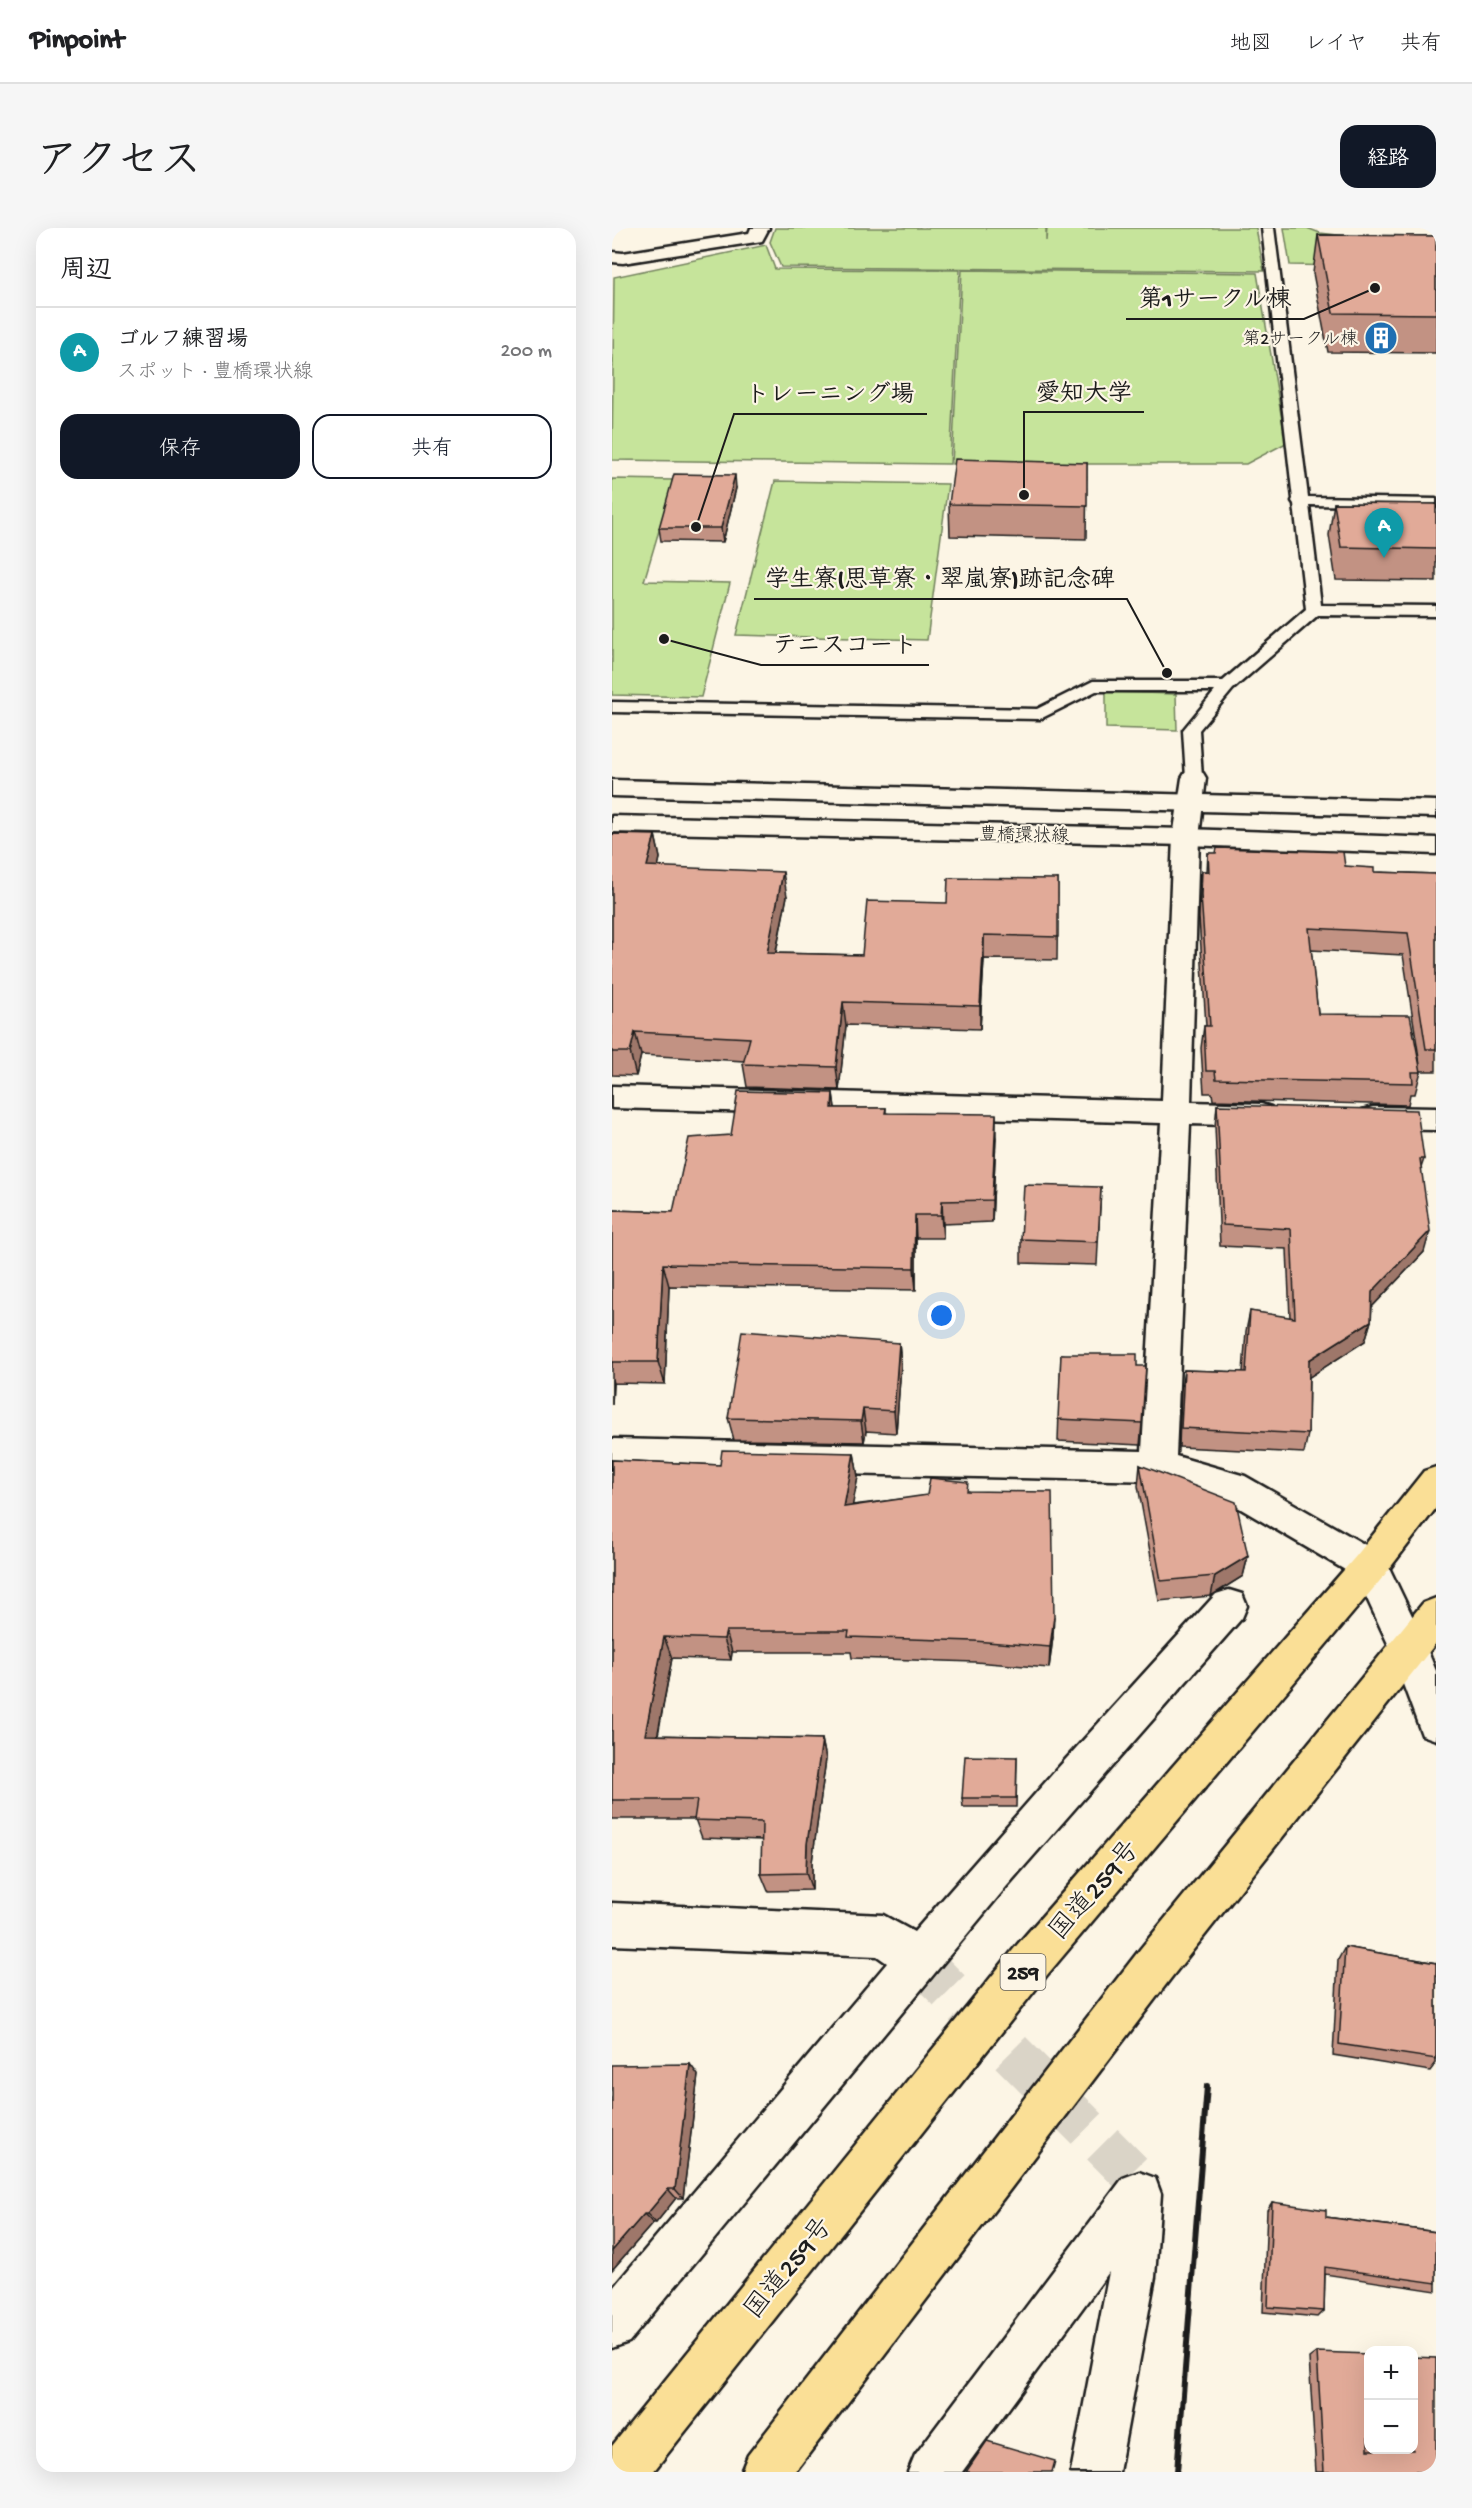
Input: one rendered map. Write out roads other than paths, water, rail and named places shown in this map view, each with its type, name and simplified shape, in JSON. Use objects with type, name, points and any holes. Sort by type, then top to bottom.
[{"type":"highway","name":"国道259号","points":[[622,2472],[1032,1960],[1370,1566],[1436,1482]]},
{"type":"highway","points":[[765,2472],[1156,1963],[1436,1614]]},
{"type":"street","points":[[612,257],[623,258],[756,237],[760,228]]},
{"type":"street","name":"豊橋環状線","points":[[612,788],[1192,790],[1436,809]]},
{"type":"street","points":[[1158,1466],[1176,1113],[1186,837],[1192,790]]},
{"type":"street","name":"豊橋環状線","points":[[612,824],[1186,837],[1436,846]]},
{"type":"street","points":[[612,1097],[1282,1116]]},
{"type":"street","points":[[1341,1117],[1436,1119]]},
{"type":"street","points":[[612,1454],[1158,1466],[1233,1487],[1370,1566],[1409,1649],[1436,1722]]},
{"type":"street","points":[[612,2325],[919,1960],[1160,1681],[1228,1606]]},
{"type":"street","points":[[612,1924],[883,1936],[919,1960]]},
{"type":"street","points":[[932,2472],[1135,2184],[1132,2277],[1095,2472]]},
{"type":"lane","points":[[1268,228],[1299,501],[1314,610]]},
{"type":"lane","points":[[1299,501],[1436,503]]},
{"type":"lane","points":[[1192,790],[1191,730],[1227,686],[1314,610],[1436,611]]},
{"type":"lane","points":[[612,708],[1040,714],[1093,686],[1227,686]]},
{"type":"tunnel","points":[[919,1960],[1131,2173]]},
{"type":"railway","points":[[1177,2472],[1207,2086]]},
{"type":"place","name":"第1サークル棟","points":[[1375,288]]},
{"type":"place","name":"第2サークル棟","points":[[1381,338]]},
{"type":"place","name":"愛知大学","points":[[1024,495]]},
{"type":"place","name":"トレーニング場","points":[[696,527]]},
{"type":"place","name":"ゴルフ練習場","points":[[1384,558]]},
{"type":"place","name":"テニスコート","points":[[664,639]]},
{"type":"place","name":"学生寮(思草寮・翠嵐寮)跡記念碑","points":[[1167,673]]}]
